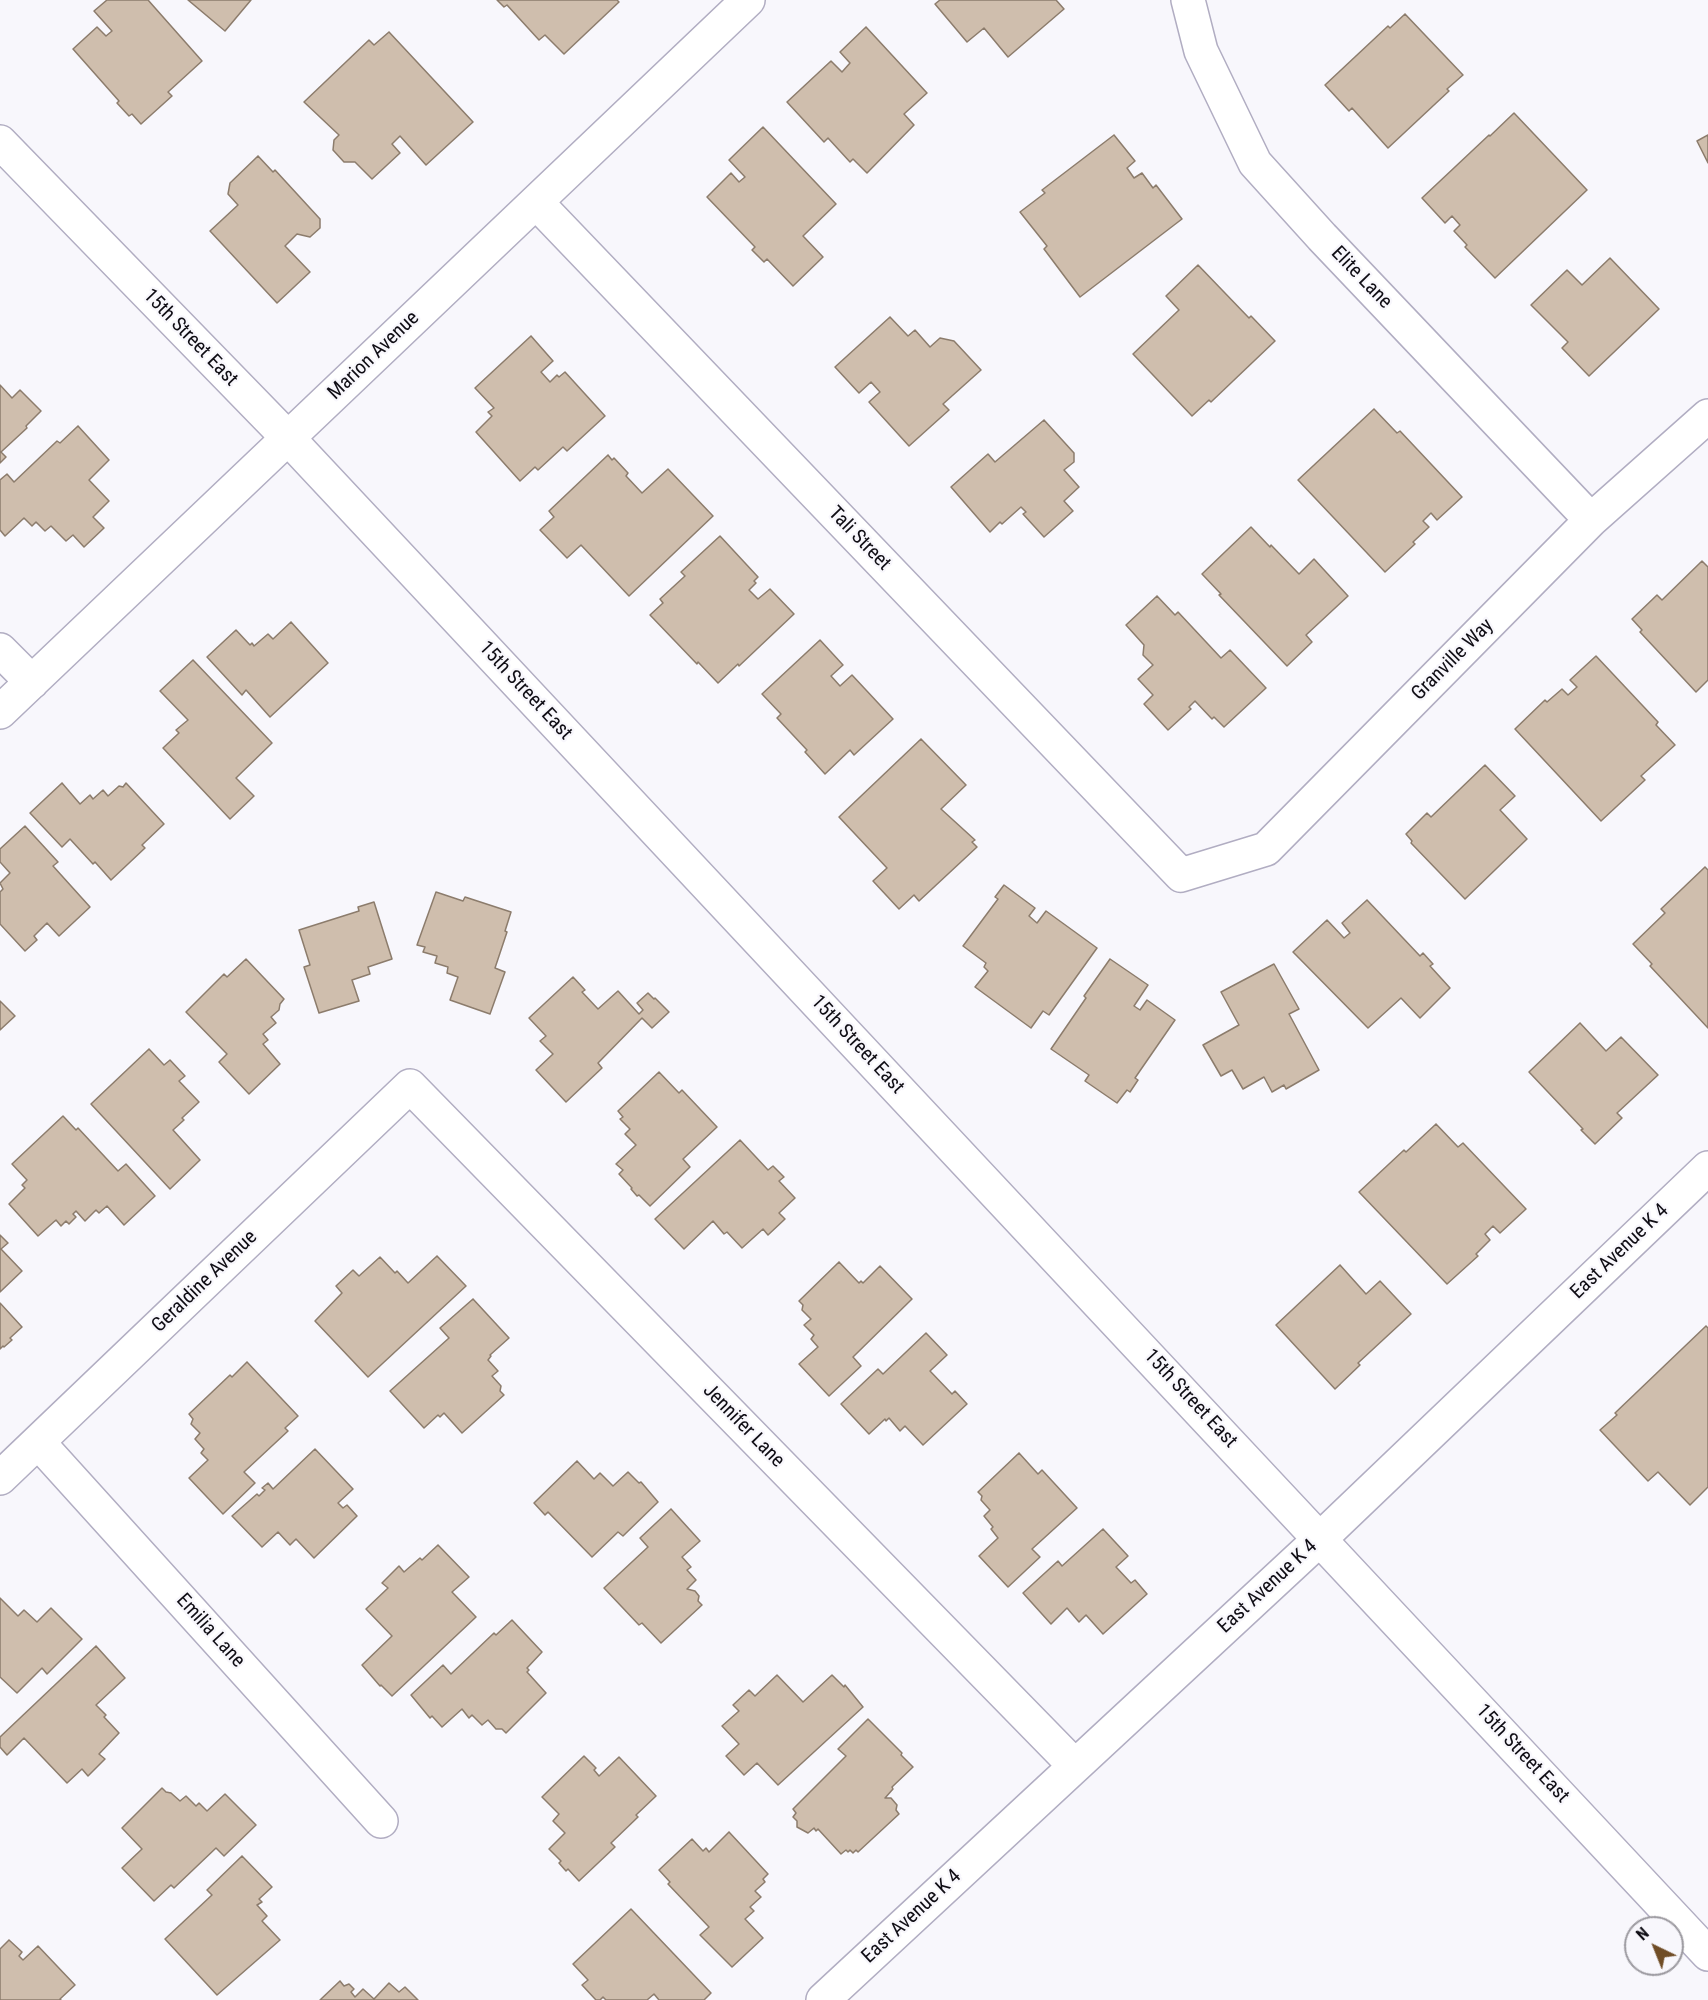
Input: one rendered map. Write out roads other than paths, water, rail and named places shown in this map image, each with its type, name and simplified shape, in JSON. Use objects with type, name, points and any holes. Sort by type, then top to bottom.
[{"type":"street","name":"Marion Avenue","points":[[0,711],[748,0]]},
{"type":"street","name":"Elite Lane","points":[[1188,0],[1201,51],[1255,163],[1322,237],[1591,520]]},
{"type":"street","name":"15th Street East","points":[[0,142],[288,438],[1708,1954]]},
{"type":"street","name":"Tali Street","points":[[536,202],[1181,875]]},
{"type":"street","name":"Granville Way","points":[[1181,875],[1266,849],[1591,520],[1708,416]]},
{"type":"street","points":[[0,650],[32,682]]},
{"type":"street","name":"Geraldine Avenue","points":[[0,1478],[410,1086]]},
{"type":"street","name":"Jennifer Lane","points":[[410,1086],[1076,1766]]},
{"type":"street","name":"East Avenue K 4","points":[[823,2000],[1320,1539],[1707,1172]]},
{"type":"street","name":"Emilia Lane","points":[[38,1442],[381,1821]]}]
